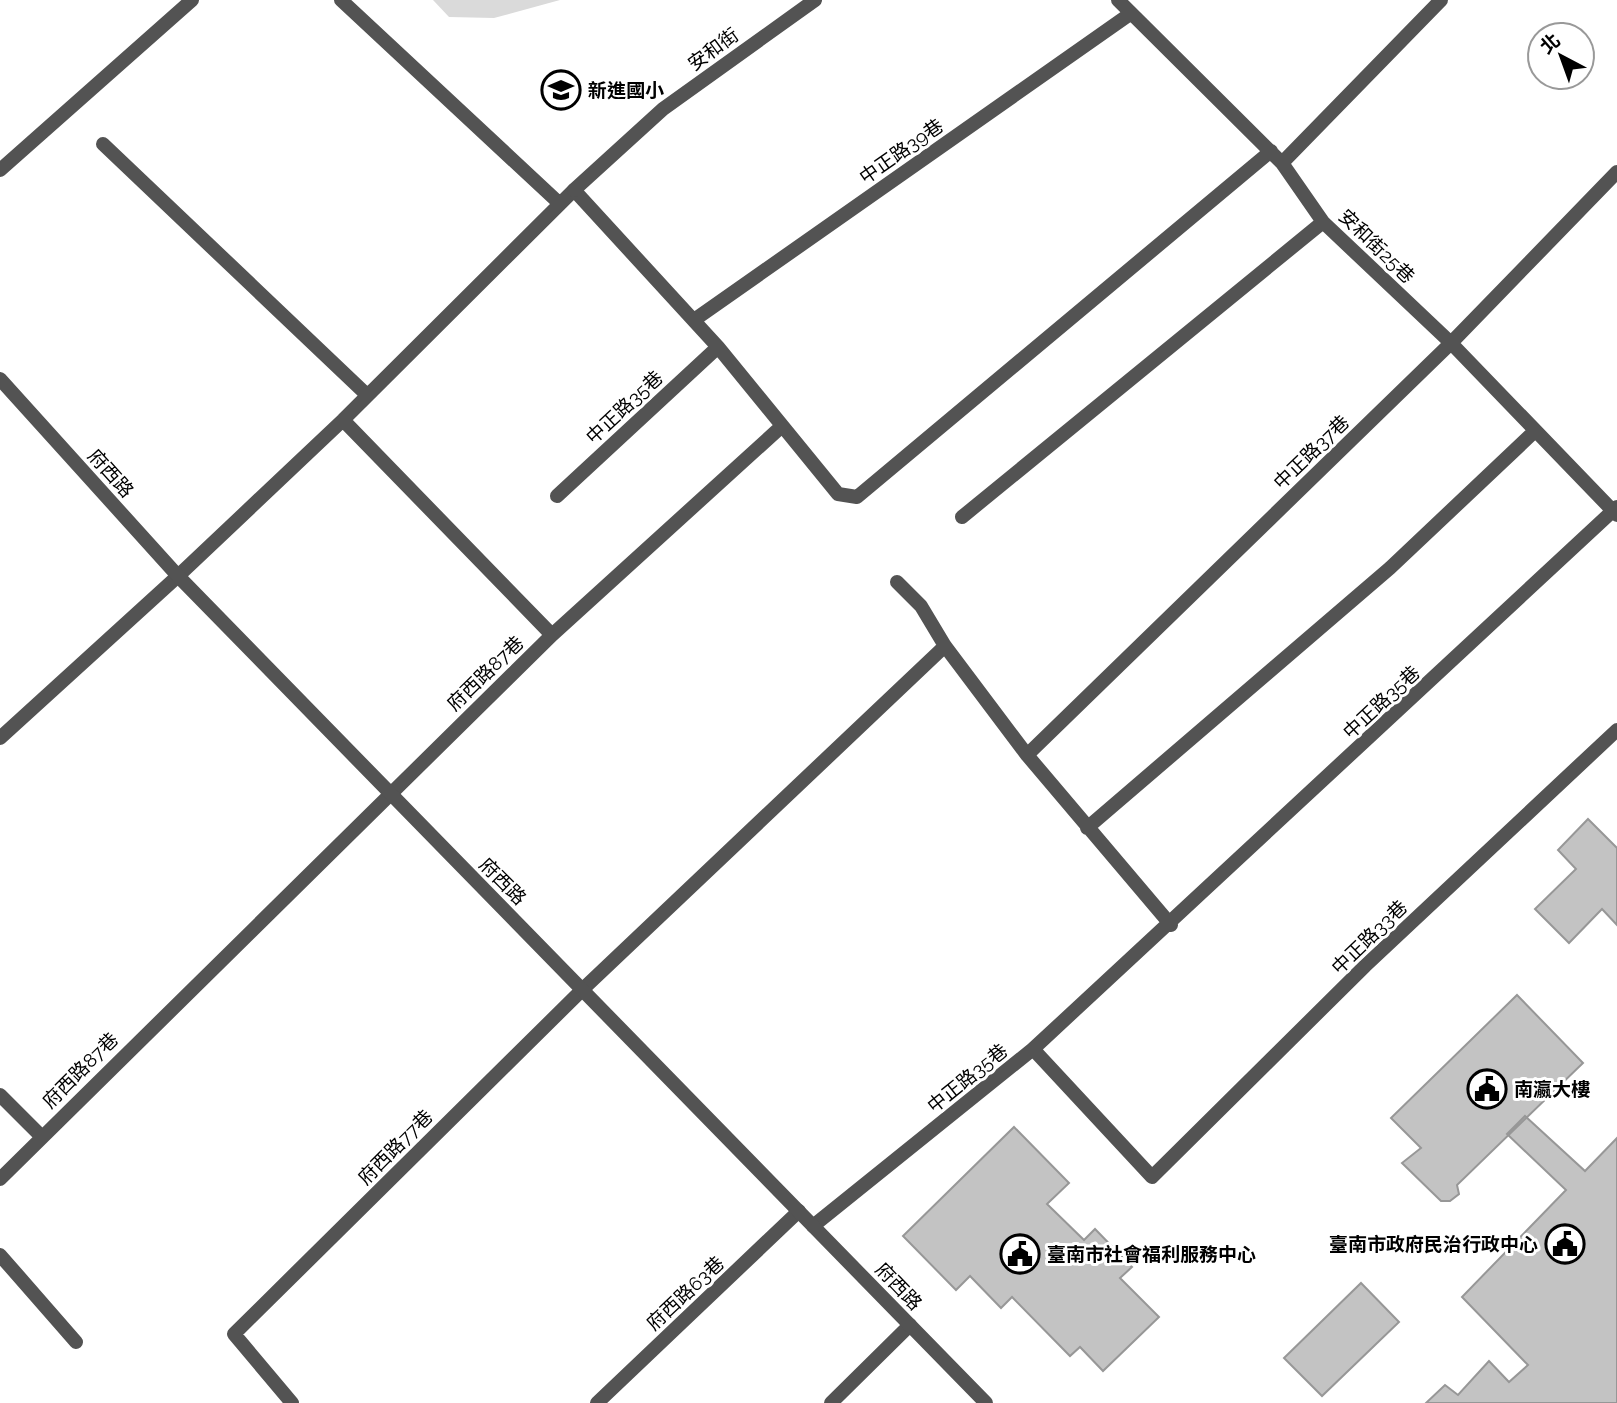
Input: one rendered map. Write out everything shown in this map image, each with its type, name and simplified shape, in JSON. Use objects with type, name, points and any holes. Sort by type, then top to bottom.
[{"type":"street","points":[[0,170],[192,0]]},
{"type":"street","points":[[341,0],[559,202]]},
{"type":"street","name":"安和街","points":[[0,738],[178,576],[343,420],[559,202],[663,109],[815,0]]},
{"type":"street","name":"安和街25巷","points":[[1118,0],[1271,151],[1323,222],[1451,343],[1616,511]]},
{"type":"street","points":[[1282,163],[1441,0]]},
{"type":"street","name":"中正路39巷","points":[[694,320],[1130,14]]},
{"type":"street","points":[[103,144],[367,395]]},
{"type":"street","points":[[574,190],[718,347],[838,494],[857,497],[1271,151]]},
{"type":"street","name":"中正路37巷","points":[[1027,755],[1451,343],[1617,172]]},
{"type":"street","points":[[962,517],[1323,222]]},
{"type":"street","name":"中正路35巷","points":[[557,496],[718,347]]},
{"type":"street","name":"府西路","points":[[0,379],[178,576],[986,1403]]},
{"type":"street","points":[[343,420],[552,635]]},
{"type":"street","name":"府西路87巷","points":[[0,1179],[552,635],[782,426]]},
{"type":"street","points":[[1087,828],[1390,568],[1535,430]]},
{"type":"street","name":"中正路35巷","points":[[813,1226],[1033,1049],[1171,925],[1616,511]]},
{"type":"street","points":[[897,582],[921,606],[945,646],[1027,755],[1171,925]]},
{"type":"street","name":"府西路77巷","points":[[292,1403],[234,1334],[583,989],[945,646]]},
{"type":"street","name":"中正路33巷","points":[[1033,1049],[1152,1177],[1365,966],[1617,730]]},
{"type":"street","points":[[0,1095],[41,1136]]},
{"type":"street","name":"府西路63巷","points":[[597,1403],[799,1211]]},
{"type":"street","points":[[0,1255],[76,1342]]},
{"type":"street","points":[[831,1403],[910,1325]]},
{"type":"shaded area","points":[[433,0],[560,0],[494,18],[449,17]]},
{"type":"building","points":[[1588,819],[1617,848],[1617,925],[1602,909],[1569,943],[1535,909],[1576,869],[1558,850]]},
{"type":"building","name":"南瀛大樓","points":[[1517,995],[1583,1063],[1457,1185],[1459,1194],[1450,1201],[1441,1201],[1402,1163],[1421,1148],[1391,1118]]},
{"type":"building","name":"臺南市政府民治行政中心","points":[[1525,1116],[1585,1171],[1617,1138],[1617,1403],[1426,1403],[1445,1385],[1458,1395],[1489,1361],[1509,1382],[1528,1365],[1462,1297],[1566,1190],[1507,1134]]},
{"type":"building","name":"臺南市社會福利服務中心","points":[[1014,1127],[1069,1183],[1047,1204],[1084,1240],[1095,1229],[1132,1267],[1120,1278],[1159,1317],[1103,1371],[1080,1347],[1070,1356],[1012,1297],[1001,1308],[970,1276],[956,1290],[903,1236]]},
{"type":"building","points":[[1361,1283],[1399,1322],[1322,1396],[1284,1358]]},
{"type":"place","name":"新進國小","points":[[561,90]]},
{"type":"place","name":"南瀛大樓","points":[[1487,1089]]},
{"type":"place","name":"臺南市政府民治行政中心","points":[[1565,1244]]},
{"type":"place","name":"臺南市社會福利服務中心","points":[[1020,1254]]}]
